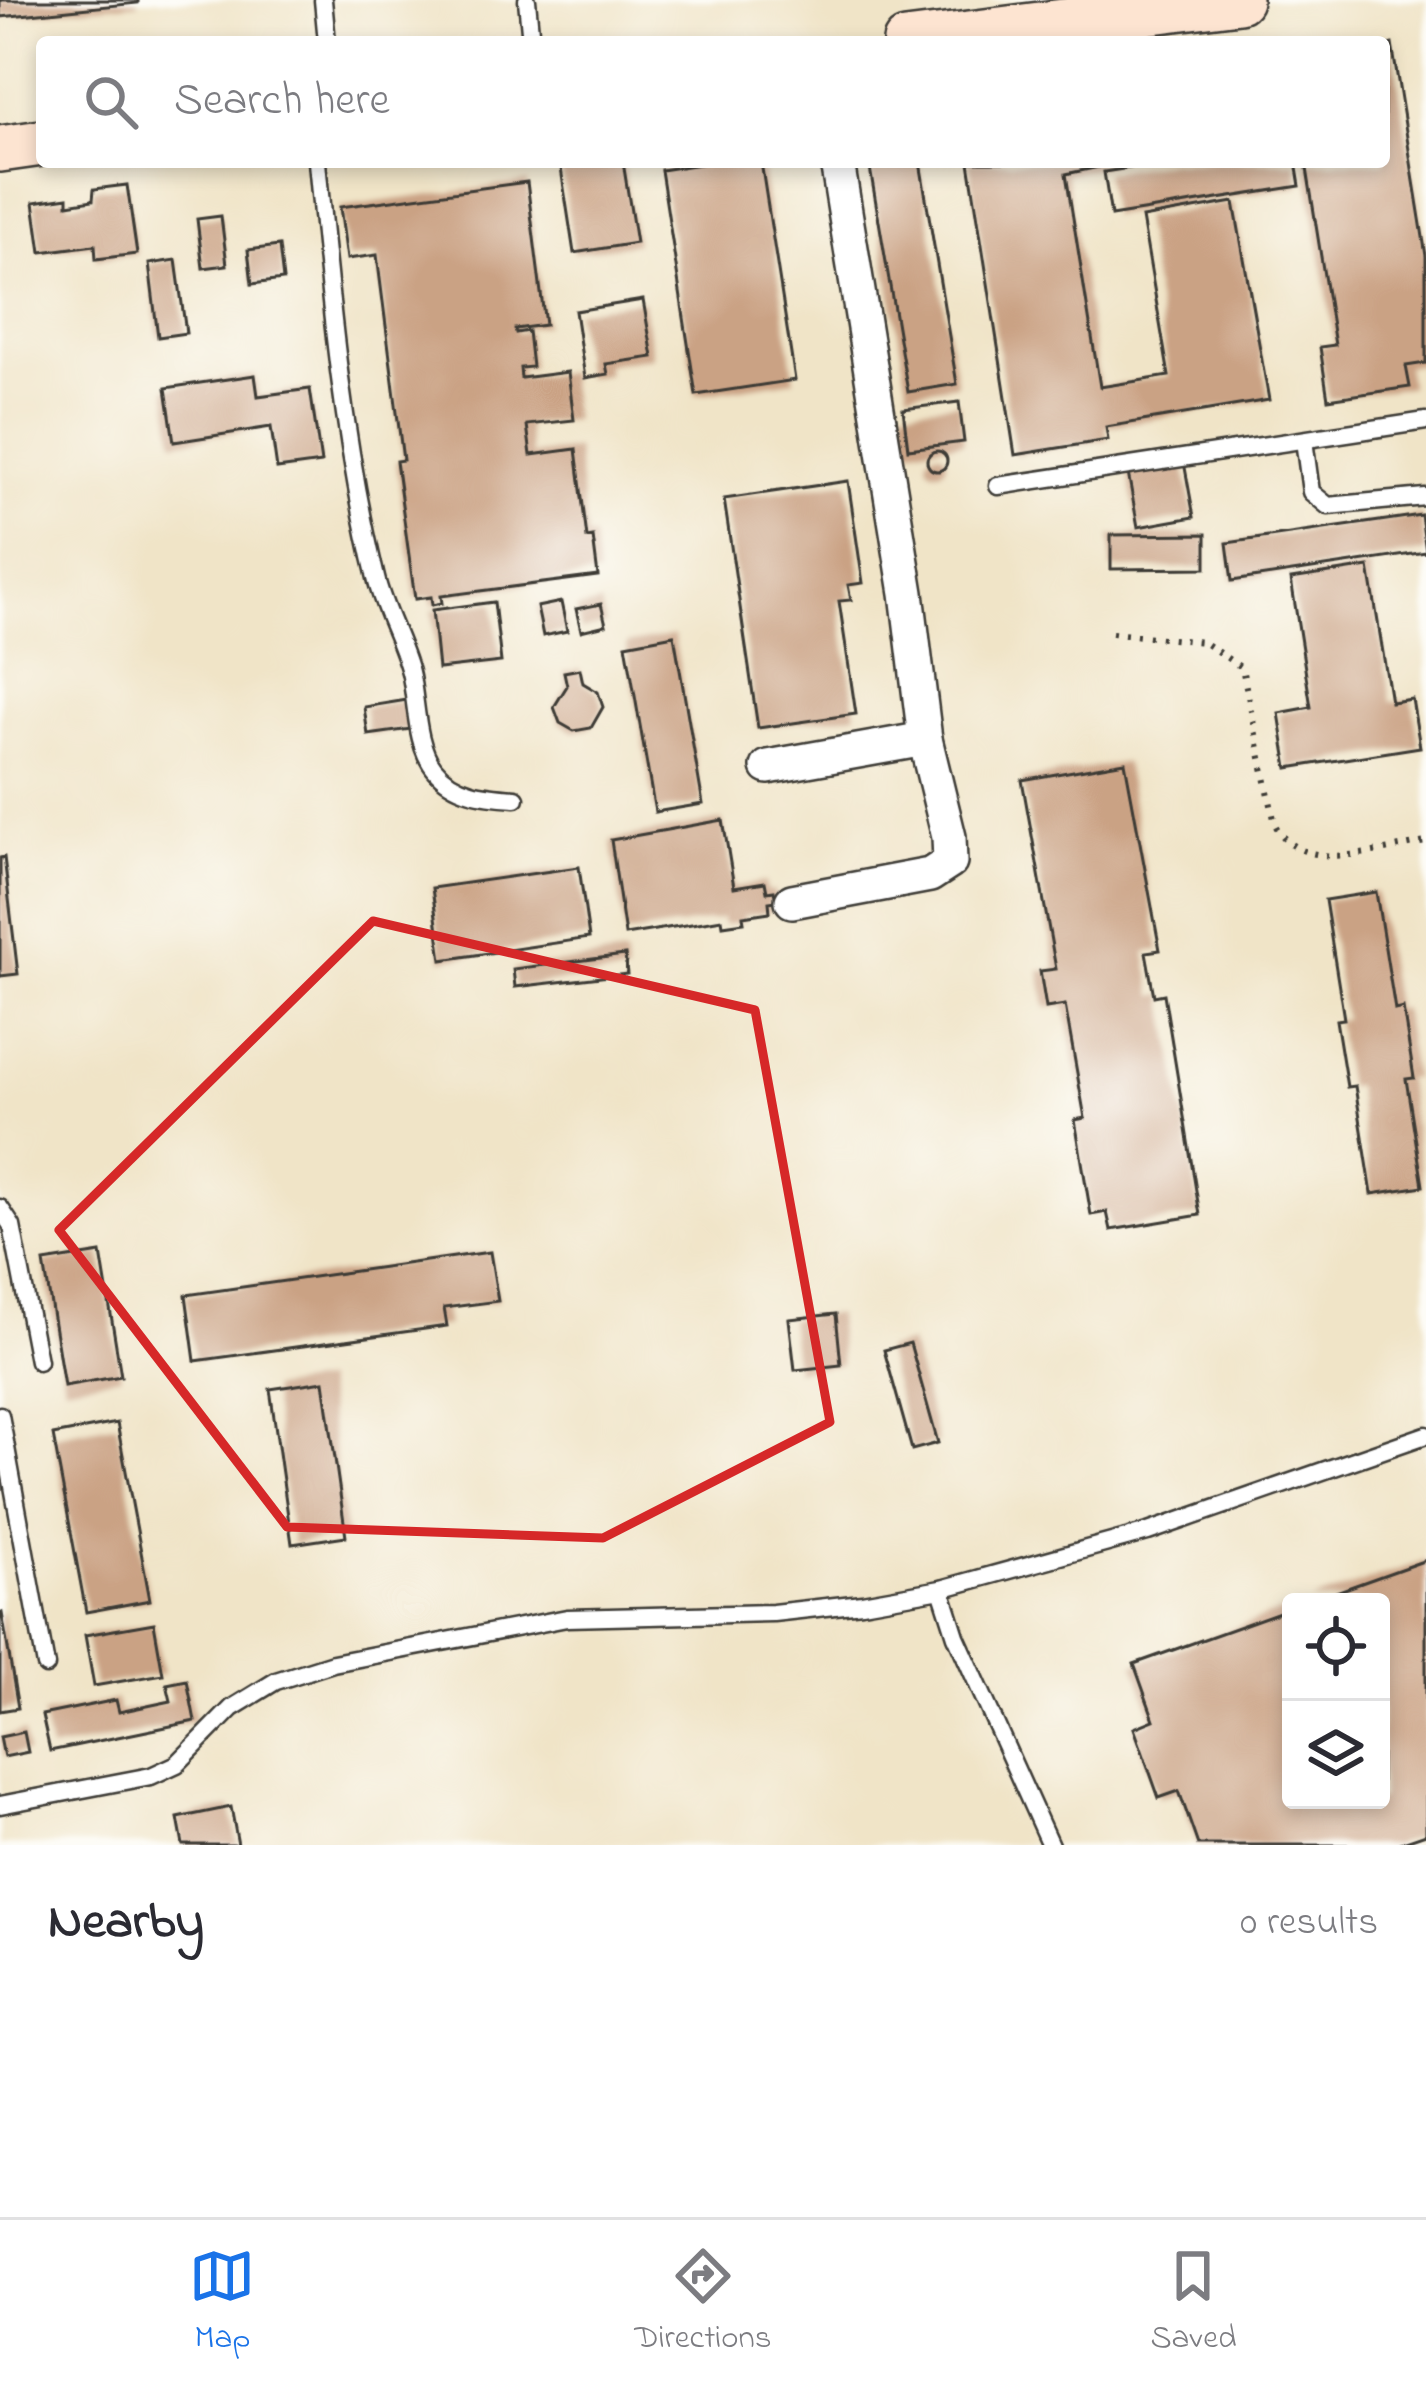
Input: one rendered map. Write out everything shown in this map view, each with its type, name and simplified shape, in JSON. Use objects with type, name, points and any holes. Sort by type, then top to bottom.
[{"type":"main road","points":[[954,36],[1239,0]]},
{"type":"main road","points":[[0,148],[36,144]]},
{"type":"street","points":[[792,901],[930,874],[950,862],[950,837],[926,739],[908,593],[839,168]]},
{"type":"street","points":[[768,767],[926,739]]},
{"type":"lane","points":[[323,0],[326,36]]},
{"type":"lane","points":[[527,0],[530,36]]},
{"type":"lane","points":[[318,168],[350,444],[366,532],[386,614],[401,640],[411,676],[431,766],[455,788],[516,798]]},
{"type":"lane","points":[[998,486],[1426,421]]},
{"type":"lane","points":[[1304,440],[1311,492],[1328,506],[1425,497]]},
{"type":"lane","points":[[0,1208],[12,1226],[38,1361]]},
{"type":"lane","points":[[0,1415],[46,1666]]},
{"type":"lane","points":[[0,1805],[151,1776],[177,1764],[232,1708],[276,1681],[333,1663],[566,1618],[773,1613],[941,1588],[1148,1532],[1426,1435]]},
{"type":"lane","points":[[941,1588],[956,1636],[1050,1845]]},
{"type":"path","points":[[1112,633],[1203,642],[1242,668],[1275,824],[1282,839],[1298,850],[1335,855],[1426,842]]},
{"type":"highlighted area","points":[[373,921],[755,1010],[830,1422],[603,1538],[287,1527],[59,1230]]},
{"type":"building","points":[[0,0],[138,0],[138,3],[0,17]]},
{"type":"building","points":[[1390,44],[1426,256],[1426,363],[1406,366],[1410,387],[1328,399],[1320,347],[1335,345],[1307,168],[1390,168]]},
{"type":"building","points":[[561,168],[624,168],[636,243],[574,253]]},
{"type":"building","points":[[762,168],[795,380],[696,395],[661,170]]},
{"type":"building","points":[[870,168],[921,168],[957,384],[908,392]]},
{"type":"building","points":[[970,168],[1094,168],[1066,174],[1100,387],[1169,376],[1142,218],[1234,202],[1269,400],[1106,427],[1108,440],[1015,455]]},
{"type":"building","points":[[1297,168],[1300,186],[1111,216],[1104,172]]},
{"type":"building","points":[[527,182],[545,325],[515,329],[516,333],[528,331],[532,367],[520,368],[521,378],[568,372],[574,420],[527,425],[531,455],[576,449],[587,538],[593,537],[598,576],[441,596],[442,603],[432,605],[431,597],[415,599],[396,461],[403,460],[377,255],[347,259],[340,207]]},
{"type":"building","points":[[127,185],[137,254],[96,259],[95,245],[41,252],[34,202],[68,197],[68,204],[93,200],[94,189]]},
{"type":"building","points":[[221,216],[227,265],[203,268],[197,219]]},
{"type":"building","points":[[279,246],[283,280],[252,284],[248,250]]},
{"type":"building","points":[[176,260],[186,333],[158,337],[149,264]]},
{"type":"building","points":[[643,300],[653,357],[606,364],[608,374],[585,378],[575,311]]},
{"type":"building","points":[[255,375],[258,396],[310,389],[321,463],[277,469],[271,427],[174,442],[166,388]]},
{"type":"building","points":[[959,402],[964,442],[908,449],[903,409]]},
{"type":"building","points":[[937,451],[947,461],[937,471],[927,461]]},
{"type":"building","points":[[1184,462],[1194,517],[1138,527],[1128,473]]},
{"type":"building","points":[[848,481],[863,583],[848,585],[851,600],[839,601],[856,714],[758,728],[724,499]]},
{"type":"building","points":[[1421,515],[1426,552],[1232,581],[1227,543]]},
{"type":"building","points":[[1206,534],[1206,568],[1111,569],[1111,535]]},
{"type":"building","points":[[1369,567],[1391,702],[1412,699],[1420,747],[1288,768],[1279,713],[1311,707],[1291,579]]},
{"type":"building","points":[[494,602],[501,662],[438,669],[432,610]]},
{"type":"building","points":[[561,602],[567,631],[543,636],[537,607]]},
{"type":"building","points":[[601,604],[606,625],[581,631],[576,609]]},
{"type":"building","points":[[674,635],[703,804],[655,812],[626,644]]},
{"type":"building","points":[[580,669],[583,683],[598,692],[603,707],[591,728],[574,731],[560,723],[554,707],[567,686],[564,672]]},
{"type":"building","points":[[407,700],[411,729],[368,735],[364,707]]},
{"type":"building","points":[[1125,762],[1160,950],[1146,952],[1154,996],[1164,994],[1200,1215],[1111,1230],[1107,1212],[1091,1215],[1075,1120],[1085,1118],[1065,1005],[1046,1008],[1040,971],[1056,969],[1022,780]]},
{"type":"building","points":[[723,820],[734,887],[765,882],[776,901],[769,902],[770,912],[743,916],[744,922],[723,925],[722,919],[625,935],[611,840]]},
{"type":"building","points":[[4,857],[18,974],[0,976],[0,858]]},
{"type":"building","points":[[579,867],[589,938],[442,960],[432,888]]},
{"type":"building","points":[[1376,892],[1395,1010],[1403,1008],[1414,1078],[1406,1079],[1423,1186],[1372,1194],[1355,1086],[1347,1087],[1336,1020],[1344,1019],[1325,900]]},
{"type":"building","points":[[625,955],[627,974],[515,987],[513,969]]},
{"type":"building","points":[[490,1252],[498,1301],[444,1308],[447,1326],[195,1361],[186,1295]]},
{"type":"building","points":[[101,1253],[121,1376],[64,1386],[44,1262]]},
{"type":"building","points":[[836,1314],[841,1365],[795,1370],[789,1319]]},
{"type":"building","points":[[910,1343],[938,1443],[912,1450],[884,1350]]},
{"type":"building","points":[[324,1381],[346,1536],[292,1544],[270,1389]]},
{"type":"building","points":[[117,1423],[150,1600],[86,1612],[53,1435]]},
{"type":"building","points":[[1426,1560],[1426,1834],[1394,1845],[1198,1845],[1179,1791],[1159,1798],[1134,1728],[1154,1720],[1134,1664],[1282,1611],[1282,1809],[1390,1809],[1390,1593],[1333,1593]]},
{"type":"building","points":[[0,1614],[18,1708],[0,1711]]},
{"type":"building","points":[[154,1623],[163,1674],[94,1686],[85,1635]]},
{"type":"building","points":[[187,1680],[195,1721],[50,1751],[42,1715],[116,1700],[119,1712],[171,1701],[167,1684]]},
{"type":"building","points":[[24,1732],[28,1752],[4,1757],[0,1737]]},
{"type":"building","points":[[231,1807],[238,1845],[183,1845],[178,1818]]}]
